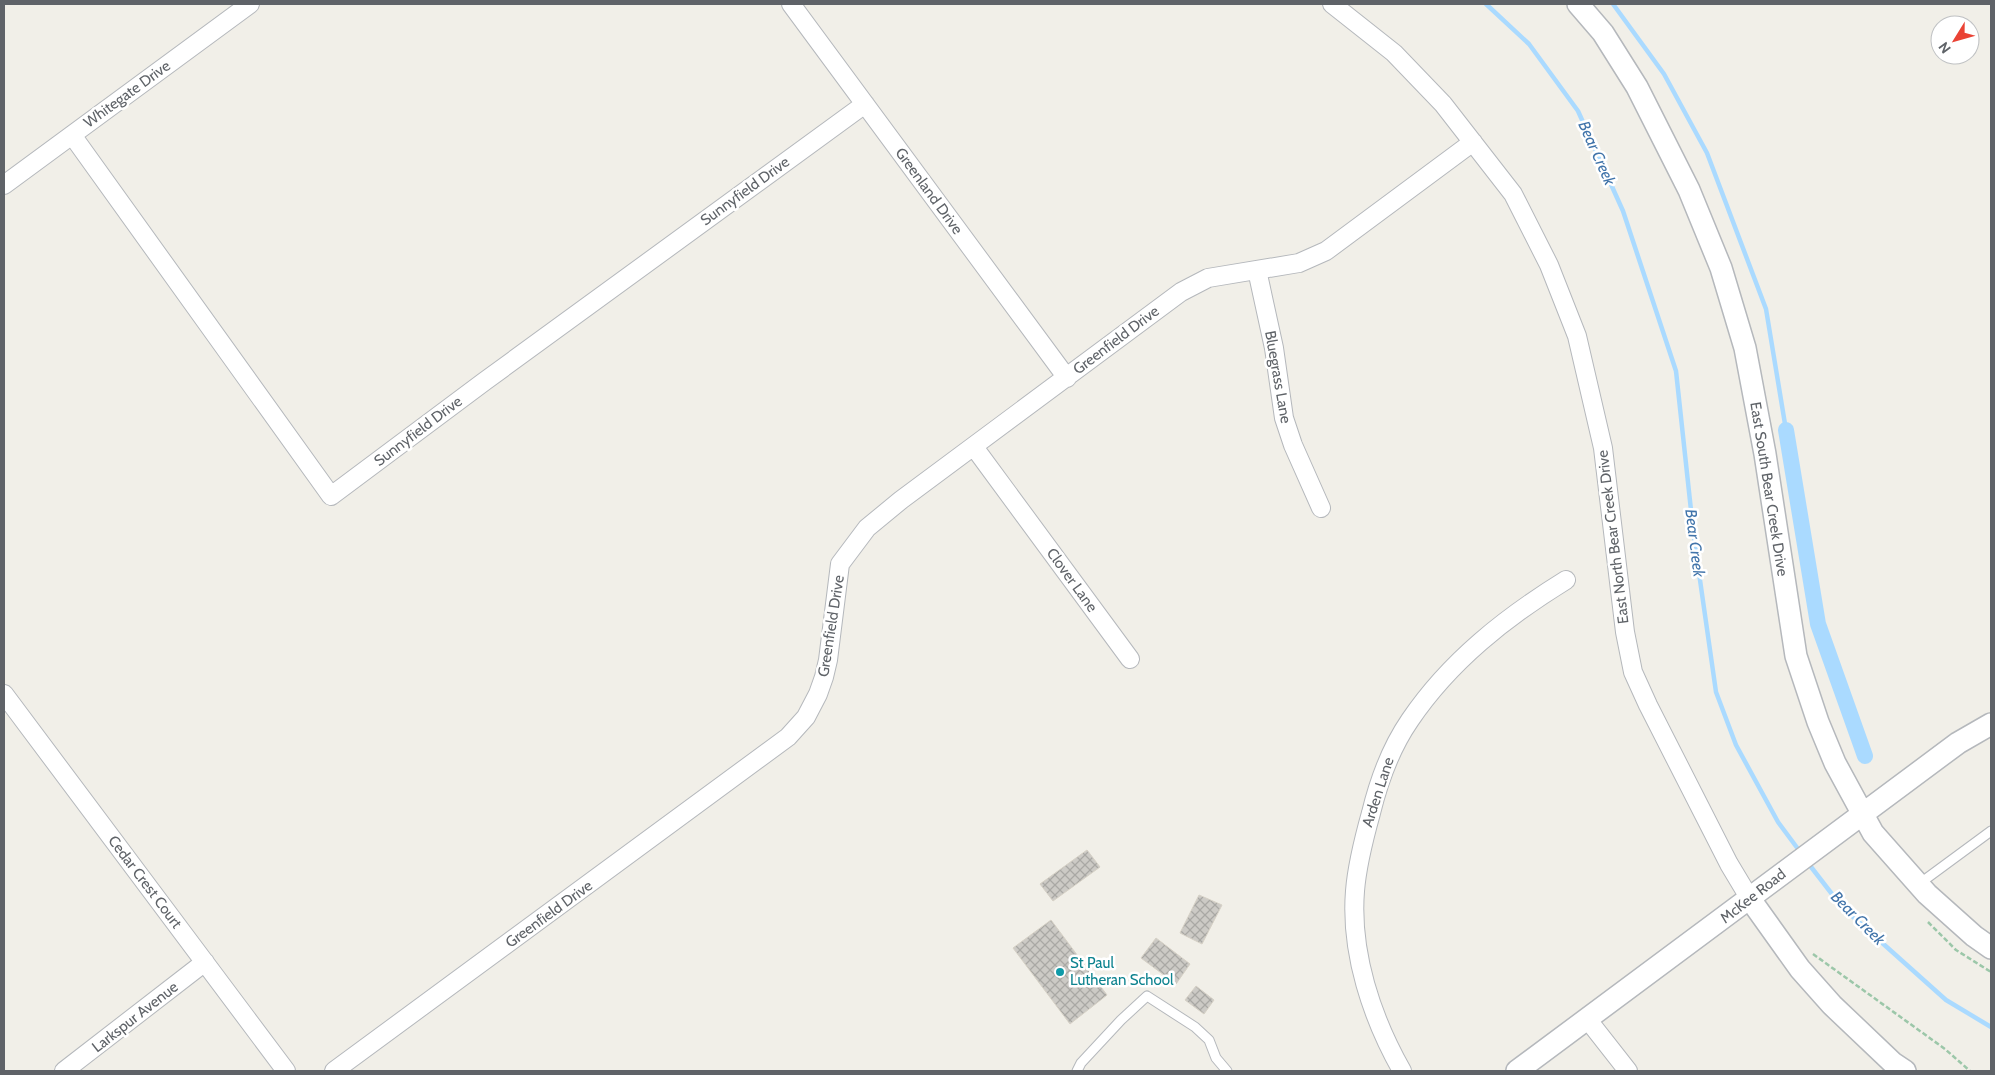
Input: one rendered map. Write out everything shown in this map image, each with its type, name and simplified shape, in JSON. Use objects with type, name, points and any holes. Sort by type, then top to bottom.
[{"type":"street","name":"Whitegate Drive","points":[[4,185],[250,4]]},
{"type":"street","name":"Greenland Drive","points":[[791,4],[1066,378]]},
{"type":"street","name":"East North Bear Creek Drive","points":[[1332,4],[1394,53],[1443,104],[1513,194],[1549,265],[1577,336],[1603,448],[1624,632],[1633,672],[1725,855],[1757,892],[1784,946],[1800,968],[1832,1004],[1893,1063],[1905,1071]]},
{"type":"street","name":"East South Bear Creek Drive","points":[[1578,4],[1603,34],[1637,87],[1689,190],[1721,268],[1744,348],[1765,454],[1796,656],[1835,763],[1873,833],[1918,884],[1974,936],[1991,948]]},
{"type":"street","name":"Sunnyfield Drive","points":[[72,135],[331,496],[485,381],[865,104]]},
{"type":"street","name":"Greenfield Drive","points":[[334,1071],[788,737],[806,717],[818,694],[824,677],[828,660],[840,564],[867,528],[901,500],[1181,292],[1208,278],[1299,263],[1326,251],[1473,142]]},
{"type":"street","name":"Bluegrass Lane","points":[[1257,270],[1274,348],[1284,418],[1293,445],[1321,508]]},
{"type":"street","name":"Clover Lane","points":[[974,447],[1130,659]]},
{"type":"street","name":"Arden Lane","points":[[1402,1071],[1379,1026],[1366,987],[1354,915],[1355,890],[1365,833],[1387,759],[1410,720],[1448,672],[1474,646],[1509,617],[1566,580]]},
{"type":"street","name":"Cedar Crest Court","points":[[4,694],[286,1071]]},
{"type":"street","name":"McKee Road","points":[[1517,1071],[1958,743],[1991,724]]},
{"type":"street","name":"Larkspur Avenue","points":[[64,1071],[205,962]]},
{"type":"street","points":[[1588,1020],[1628,1071]]},
{"type":"lane","points":[[1918,884],[1991,831]]},
{"type":"lane","points":[[1077,1071],[1081,1063],[1121,1020],[1147,996],[1195,1027],[1209,1040],[1216,1058],[1227,1071]]},
{"type":"path","points":[[1784,946],[1799,944],[1945,1049],[1970,1071]]},
{"type":"building","points":[[1087,850],[1100,867],[1053,901],[1040,884]]},
{"type":"building","name":"St Paul Lutheran School","points":[[1199,895],[1222,905],[1202,944],[1180,933]]},
{"type":"building","name":"St Paul Lutheran School","points":[[1051,920],[1107,995],[1070,1024],[1013,948]]},
{"type":"building","name":"St Paul Lutheran School","points":[[1156,938],[1190,964],[1176,984],[1141,958]]},
{"type":"building","name":"St Paul Lutheran School","points":[[1196,986],[1214,1000],[1204,1014],[1185,1000]]},
{"type":"waterway","name":"Bear Creek","points":[[1486,4],[1529,44],[1578,111],[1623,211],[1676,371],[1694,538],[1716,692],[1736,745],[1778,822],[1801,853]]},
{"type":"waterway","points":[[1613,4],[1664,74],[1707,153],[1766,309],[1786,430]]},
{"type":"waterway","points":[[1786,430],[1818,624],[1865,756]]},
{"type":"waterway","name":"Bear Creek","points":[[1808,863],[1842,907],[1946,1000],[1991,1027]]},
{"type":"place","name":"St Paul Lutheran School","points":[[1060,972]]}]
